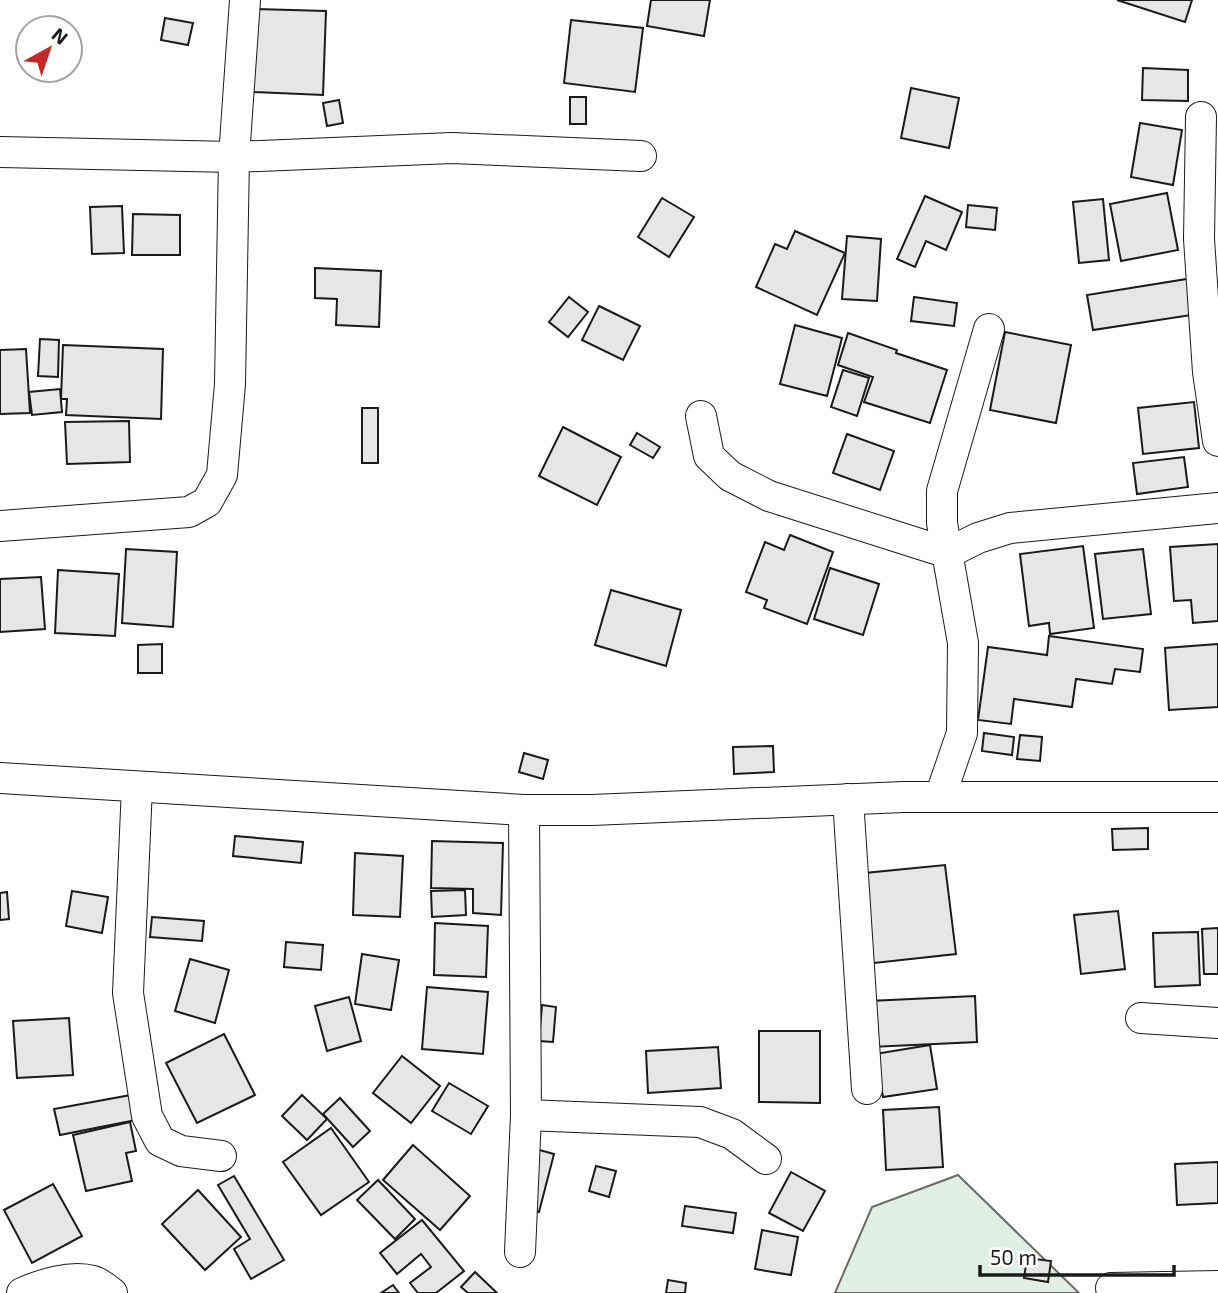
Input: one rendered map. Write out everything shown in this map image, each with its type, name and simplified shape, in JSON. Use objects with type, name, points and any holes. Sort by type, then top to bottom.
[{"type":"street","points":[[0,526],[188,512],[207,502],[222,475],[230,384],[234,158],[245,0]]},
{"type":"street","points":[[1201,117],[1199,239],[1208,372],[1218,441]]},
{"type":"street","points":[[0,152],[234,158],[453,148],[641,156]]},
{"type":"street","points":[[940,797],[962,733],[964,643],[942,523],[942,491],[989,329]]},
{"type":"street","points":[[701,416],[709,456],[730,476],[769,496],[948,553],[978,538],[1010,528],[1218,508]]},
{"type":"street","points":[[0,778],[524,810],[592,810],[940,797],[1218,797]]},
{"type":"street","points":[[137,787],[128,993],[147,1116],[160,1141],[181,1152],[221,1156]]},
{"type":"street","points":[[848,799],[867,1089]]},
{"type":"street","points":[[520,1252],[526,1115],[524,810]]},
{"type":"street","points":[[1141,1018],[1218,1023]]},
{"type":"street","points":[[526,1115],[701,1122],[732,1134],[766,1159]]},
{"type":"street","points":[[22,1293],[34,1287],[63,1281],[94,1281],[112,1293]]},
{"type":"street","points":[[1111,1288],[1218,1286]]},
{"type":"green space","points":[[958,1175],[1079,1293],[835,1293],[872,1207]]},
{"type":"building","points":[[651,0],[710,0],[704,36],[647,26]]},
{"type":"building","points":[[1117,0],[1192,0],[1185,22]]},
{"type":"building","points":[[256,9],[326,11],[323,95],[253,92]]},
{"type":"building","points":[[165,18],[193,23],[188,45],[161,40]]},
{"type":"building","points":[[571,20],[643,28],[635,92],[564,83]]},
{"type":"building","points":[[1143,68],[1188,70],[1188,101],[1142,100]]},
{"type":"building","points":[[911,88],[959,98],[949,148],[901,138]]},
{"type":"building","points":[[570,97],[586,97],[586,124],[570,124]]},
{"type":"building","points":[[339,100],[343,123],[327,126],[323,103]]},
{"type":"building","points":[[1140,123],[1182,130],[1173,185],[1131,177]]},
{"type":"building","points":[[1167,193],[1178,250],[1121,261],[1110,204]]},
{"type":"building","points":[[925,196],[962,212],[946,250],[926,241],[915,267],[897,259]]},
{"type":"building","points":[[662,198],[694,217],[669,257],[638,237]]},
{"type":"building","points":[[1103,199],[1109,260],[1079,263],[1073,202]]},
{"type":"building","points":[[968,205],[997,208],[995,230],[966,227]]},
{"type":"building","points":[[122,206],[124,253],[92,254],[90,207]]},
{"type":"building","points":[[133,214],[180,215],[180,255],[132,255]]},
{"type":"building","points":[[795,231],[845,253],[817,315],[756,287],[775,244],[787,249]]},
{"type":"building","points":[[847,236],[881,239],[877,301],[842,299]]},
{"type":"building","points":[[315,268],[381,271],[379,327],[336,325],[337,299],[315,298]]},
{"type":"building","points":[[1193,278],[1198,314],[1093,330],[1087,295]]},
{"type":"building","points":[[569,297],[588,312],[568,337],[549,322]]},
{"type":"building","points":[[914,297],[957,303],[954,326],[911,321]]},
{"type":"building","points":[[599,306],[640,326],[623,360],[582,340]]},
{"type":"building","points":[[795,325],[842,338],[827,396],[780,384]]},
{"type":"building","points":[[1005,332],[1071,345],[1056,423],[990,410]]},
{"type":"building","points":[[848,333],[947,370],[930,423],[864,402],[873,377],[838,365]]},
{"type":"building","points":[[40,339],[59,340],[58,377],[38,376]]},
{"type":"building","points":[[63,345],[163,349],[161,419],[66,415],[67,399],[61,399]]},
{"type":"building","points":[[26,349],[30,413],[0,414],[0,350]]},
{"type":"building","points":[[843,370],[869,378],[857,416],[831,407]]},
{"type":"building","points":[[60,389],[62,412],[32,415],[29,392]]},
{"type":"building","points":[[1194,402],[1199,448],[1143,454],[1138,408]]},
{"type":"building","points":[[362,408],[378,408],[378,463],[362,463]]},
{"type":"building","points":[[129,421],[130,462],[67,464],[65,422]]},
{"type":"building","points":[[563,427],[621,457],[597,505],[539,476]]},
{"type":"building","points":[[637,433],[660,447],[653,458],[630,445]]},
{"type":"building","points":[[847,434],[894,451],[880,490],[833,473]]},
{"type":"building","points":[[1184,457],[1188,487],[1137,494],[1133,463]]},
{"type":"building","points":[[790,535],[833,552],[807,624],[764,608],[767,600],[746,592],[765,542],[784,550]]},
{"type":"building","points":[[1218,544],[1218,621],[1193,623],[1191,600],[1174,601],[1170,547]]},
{"type":"building","points":[[1083,546],[1094,628],[1050,634],[1049,623],[1029,626],[1020,554]]},
{"type":"building","points":[[126,549],[177,552],[173,627],[122,623]]},
{"type":"building","points":[[1143,549],[1151,614],[1103,619],[1095,554]]},
{"type":"building","points":[[830,568],[879,584],[863,635],[814,619]]},
{"type":"building","points":[[58,570],[119,574],[115,636],[55,633]]},
{"type":"building","points":[[41,577],[45,629],[0,632],[0,579]]},
{"type":"building","points":[[611,590],[681,610],[666,666],[595,645]]},
{"type":"building","points":[[1049,636],[1143,649],[1140,672],[1115,669],[1112,684],[1076,679],[1072,707],[1014,699],[1011,724],[978,720],[988,647],[1047,655]]},
{"type":"building","points":[[162,644],[162,673],[138,673],[138,645]]},
{"type":"building","points":[[1218,644],[1218,707],[1169,710],[1165,648]]},
{"type":"building","points":[[984,733],[1014,737],[1012,755],[982,751]]},
{"type":"building","points":[[1020,735],[1042,737],[1040,761],[1017,759]]},
{"type":"building","points":[[773,746],[774,772],[734,774],[733,747]]},
{"type":"building","points":[[524,753],[548,760],[543,779],[519,772]]},
{"type":"building","points":[[1148,828],[1148,849],[1113,850],[1112,829]]},
{"type":"building","points":[[235,836],[303,842],[301,863],[233,856]]},
{"type":"building","points":[[432,841],[503,843],[501,915],[473,913],[473,889],[431,888]]},
{"type":"building","points":[[355,853],[403,856],[400,917],[353,915]]},
{"type":"building","points":[[945,865],[956,954],[865,964],[855,874]]},
{"type":"building","points":[[465,890],[466,915],[432,917],[431,891]]},
{"type":"building","points":[[72,891],[108,897],[102,933],[66,926]]},
{"type":"building","points":[[7,892],[9,919],[0,920],[0,893]]},
{"type":"building","points":[[1118,911],[1125,969],[1081,974],[1074,915]]},
{"type":"building","points":[[152,917],[204,921],[202,941],[150,937]]},
{"type":"building","points":[[435,923],[488,926],[486,977],[434,975]]},
{"type":"building","points":[[1218,928],[1218,974],[1204,974],[1202,929]]},
{"type":"building","points":[[1198,932],[1200,985],[1155,987],[1153,933]]},
{"type":"building","points":[[286,942],[323,945],[321,970],[284,967]]},
{"type":"building","points":[[362,954],[399,960],[391,1010],[355,1004]]},
{"type":"building","points":[[190,959],[229,970],[215,1023],[175,1011]]},
{"type":"building","points":[[427,987],[488,992],[483,1054],[422,1049]]},
{"type":"building","points":[[975,996],[977,1042],[871,1047],[869,1001]]},
{"type":"building","points":[[349,997],[361,1041],[327,1051],[315,1006]]},
{"type":"building","points":[[542,1005],[556,1007],[553,1042],[539,1041]]},
{"type":"building","points":[[69,1018],[73,1075],[17,1078],[13,1021]]},
{"type":"building","points":[[759,1031],[820,1031],[820,1103],[759,1102]]},
{"type":"building","points":[[224,1034],[255,1095],[197,1123],[166,1063]]},
{"type":"building","points":[[930,1045],[937,1089],[883,1097],[875,1054]]},
{"type":"building","points":[[718,1047],[721,1088],[648,1093],[646,1051]]},
{"type":"building","points":[[402,1056],[440,1086],[411,1123],[373,1093]]},
{"type":"building","points":[[449,1083],[488,1106],[471,1134],[432,1111]]},
{"type":"building","points":[[131,1095],[136,1120],[60,1135],[54,1109]]},
{"type":"building","points":[[302,1095],[327,1119],[307,1140],[282,1116]]},
{"type":"building","points":[[340,1098],[370,1131],[353,1147],[323,1114]]},
{"type":"building","points":[[939,1107],[943,1167],[886,1170],[883,1110]]},
{"type":"building","points":[[130,1122],[136,1151],[126,1153],[132,1181],[86,1191],[73,1135]]},
{"type":"building","points":[[331,1128],[369,1182],[321,1215],[283,1162]]},
{"type":"building","points":[[413,1145],[470,1196],[440,1230],[383,1180]]},
{"type":"building","points":[[532,1148],[554,1154],[539,1212],[517,1206]]},
{"type":"building","points":[[1218,1162],[1218,1203],[1177,1205],[1175,1164]]},
{"type":"building","points":[[596,1166],[616,1171],[609,1197],[589,1191]]},
{"type":"building","points":[[791,1172],[825,1191],[803,1231],[769,1213]]},
{"type":"building","points":[[234,1176],[284,1260],[251,1279],[234,1249],[250,1239],[218,1185]]},
{"type":"building","points":[[378,1180],[415,1219],[395,1239],[357,1200]]},
{"type":"building","points":[[53,1184],[82,1236],[32,1263],[4,1210]]},
{"type":"building","points":[[198,1190],[241,1237],[205,1270],[162,1224]]},
{"type":"building","points":[[685,1206],[736,1213],[733,1233],[682,1226]]},
{"type":"building","points":[[422,1220],[464,1271],[436,1293],[418,1293],[410,1283],[431,1267],[421,1254],[397,1274],[380,1253]]},
{"type":"building","points":[[762,1230],[798,1237],[791,1275],[755,1269]]},
{"type":"building","points":[[1027,1258],[1051,1261],[1048,1282],[1024,1278]]},
{"type":"building","points":[[475,1272],[497,1293],[468,1293],[461,1287]]},
{"type":"building","points":[[668,1280],[686,1283],[685,1293],[666,1293]]},
{"type":"building","points":[[393,1285],[399,1293],[381,1293]]}]
